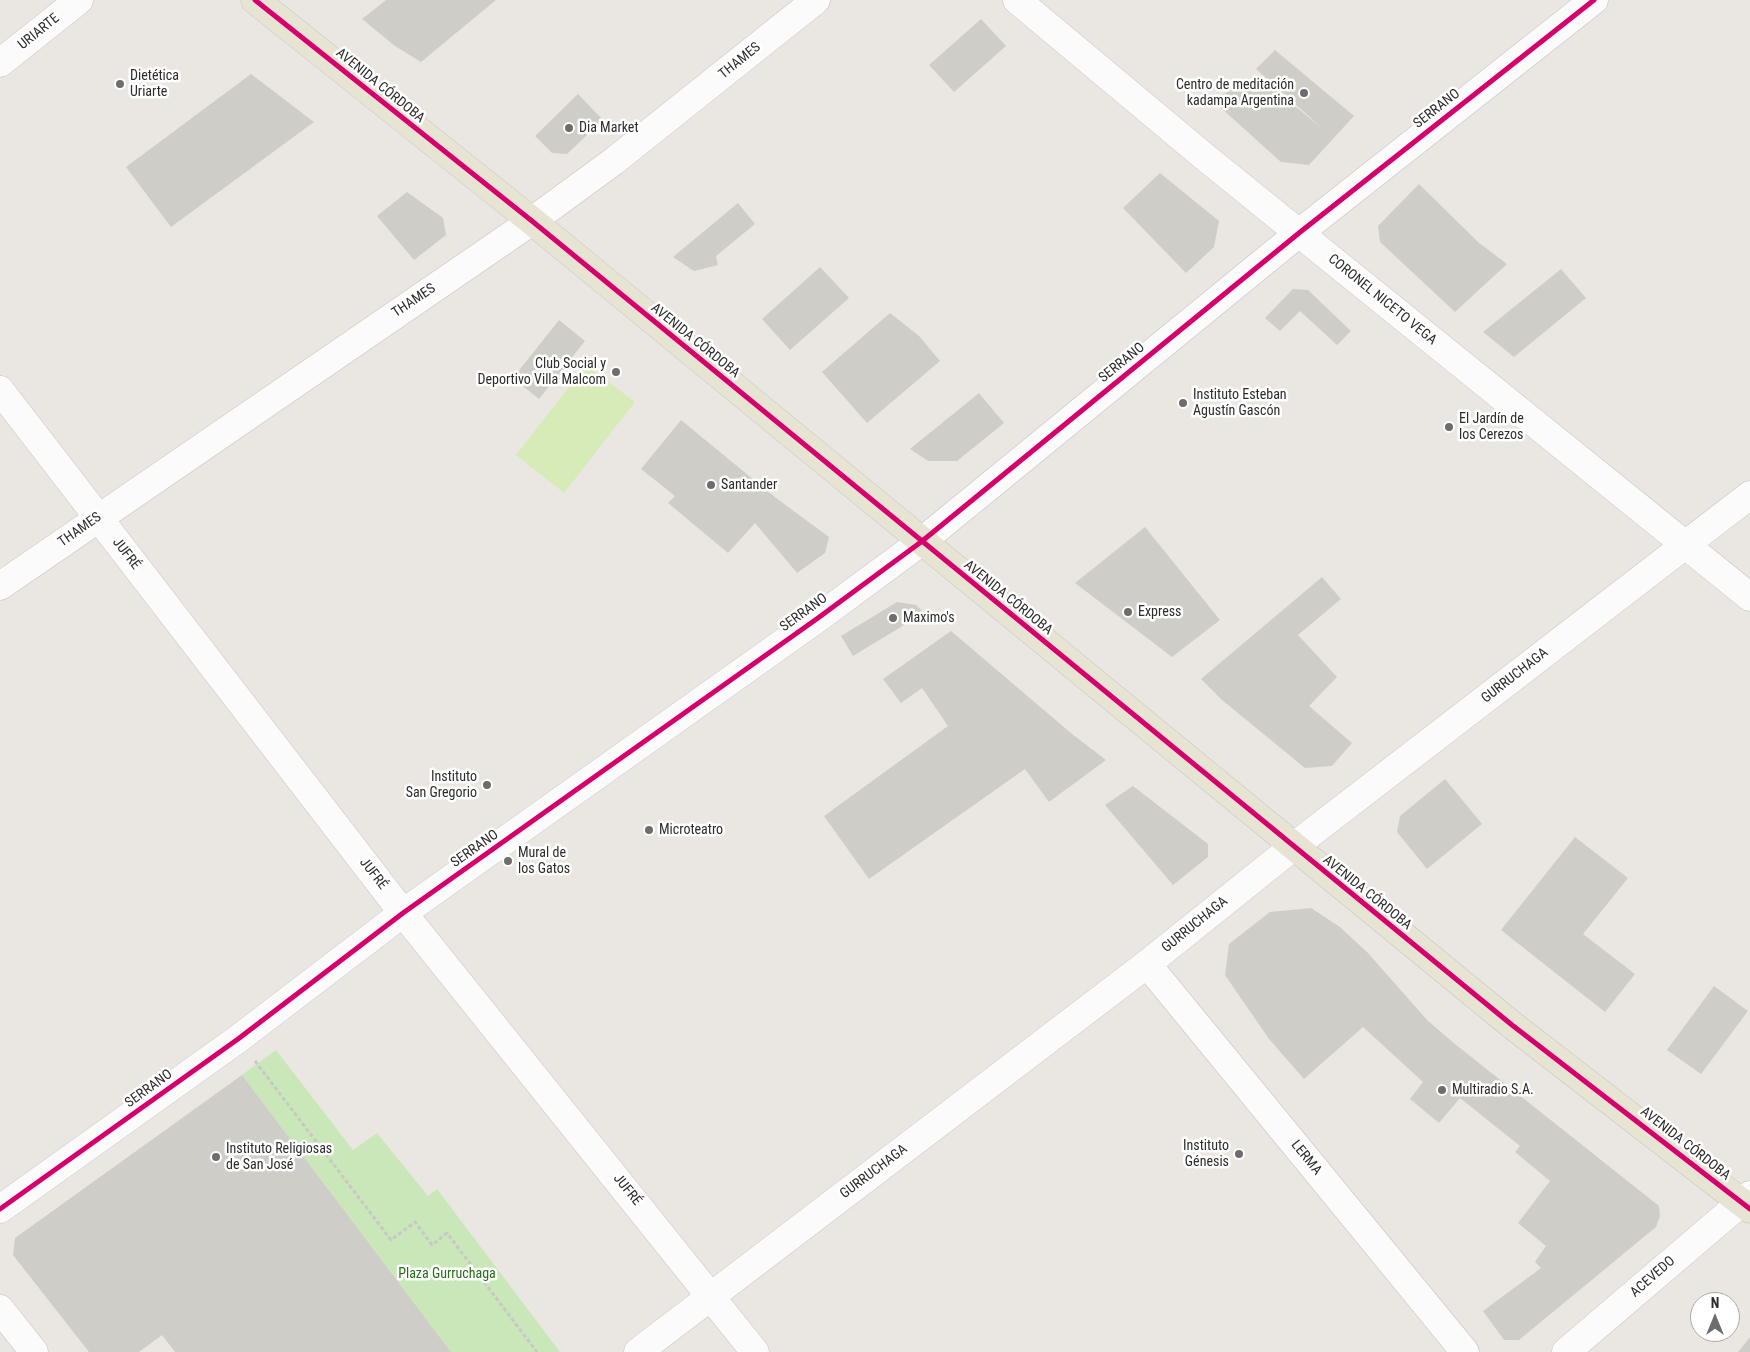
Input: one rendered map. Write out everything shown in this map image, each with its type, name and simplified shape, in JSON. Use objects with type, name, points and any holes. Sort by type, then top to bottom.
[{"type":"main road","name":"AVENIDA CÓRDOBA","points":[[255,0],[532,221],[1512,1025],[1747,1202]]},
{"type":"street","name":"URIARTE","points":[[0,63],[79,0]]},
{"type":"street","name":"THAMES","points":[[0,586],[532,221],[622,155],[816,0]]},
{"type":"street","name":"CORONEL NICETO VEGA","points":[[1017,0],[1299,233],[1750,597]]},
{"type":"street","name":"SERRANO","points":[[0,1209],[238,1039],[404,913],[921,542],[1299,233],[1594,0]]},
{"type":"street","name":"JUFRÉ","points":[[0,390],[404,913],[756,1352]]},
{"type":"street","name":"GURRUCHAGA","points":[[638,1352],[1148,964],[1293,847],[1750,495]]},
{"type":"street","name":"LERMA","points":[[1148,964],[1465,1352]]},
{"type":"street","name":"ACEVEDO","points":[[1566,1352],[1747,1202]]},
{"type":"street","points":[[0,1309],[34,1352]]},
{"type":"path","points":[[238,1039],[391,1240],[415,1222],[432,1245],[447,1234],[537,1352]]},
{"type":"green space","points":[[586,365],[635,402],[564,493],[516,455]]},
{"type":"green space","name":"Plaza Gurruchaga","points":[[276,1050],[353,1150],[377,1133],[428,1196],[437,1189],[560,1352],[451,1352],[242,1075]]},
{"type":"building","points":[[386,0],[496,0],[421,62],[395,46],[362,19]]},
{"type":"building","points":[[981,19],[1006,46],[954,92],[929,65]]},
{"type":"building","points":[[1275,50],[1354,116],[1309,165],[1281,162],[1212,100],[1258,76],[1323,129],[1256,69]]},
{"type":"building","points":[[251,74],[314,122],[171,227],[126,167]]},
{"type":"building","name":"Dia Market","points":[[578,94],[603,120],[567,154],[552,153],[535,136]]},
{"type":"building","points":[[1160,173],[1219,221],[1214,247],[1186,273],[1123,208]]},
{"type":"building","points":[[1419,184],[1478,242],[1507,264],[1455,312],[1380,242],[1378,226]]},
{"type":"building","points":[[407,192],[443,218],[446,235],[414,260],[377,216]]},
{"type":"building","points":[[738,203],[755,224],[716,256],[718,265],[694,271],[673,257]]},
{"type":"building","points":[[820,267],[849,298],[790,350],[762,319]]},
{"type":"building","points":[[1561,269],[1586,298],[1514,357],[1483,332]]},
{"type":"building","points":[[1293,289],[1308,290],[1351,331],[1337,345],[1300,311],[1280,331],[1265,318]]},
{"type":"building","points":[[890,313],[919,336],[940,361],[867,423],[822,372]]},
{"type":"building","points":[[559,320],[585,341],[539,399],[513,378]]},
{"type":"building","points":[[979,393],[1004,423],[957,461],[928,461],[910,449]]},
{"type":"building","points":[[681,420],[776,498],[829,537],[825,553],[797,573],[755,523],[728,553],[668,503],[675,496],[641,469]]},
{"type":"building","points":[[1145,527],[1220,620],[1172,657],[1075,583]]},
{"type":"building","points":[[1322,577],[1341,599],[1298,635],[1337,677],[1309,706],[1352,743],[1332,766],[1305,768],[1222,700],[1201,679]]},
{"type":"building","points":[[897,602],[916,605],[924,613],[853,656],[841,636]]},
{"type":"building","points":[[951,631],[1072,734],[1106,760],[1049,802],[1025,769],[869,879],[824,816],[948,726],[922,688],[901,703],[883,679]]},
{"type":"building","points":[[1445,779],[1482,824],[1427,869],[1397,832],[1400,816]]},
{"type":"building","points":[[1133,786],[1208,844],[1208,857],[1173,885],[1105,805]]},
{"type":"building","points":[[1575,837],[1628,878],[1583,934],[1635,974],[1605,1012],[1501,930]]},
{"type":"building","points":[[1311,908],[1340,927],[1368,953],[1428,1021],[1659,1206],[1660,1216],[1656,1227],[1519,1340],[1504,1340],[1483,1311],[1541,1268],[1535,1262],[1546,1246],[1518,1223],[1550,1181],[1515,1152],[1520,1146],[1460,1098],[1439,1123],[1410,1099],[1423,1082],[1363,1027],[1304,1079],[1269,1039],[1225,975],[1229,944],[1270,912]]},
{"type":"building","points":[[1714,986],[1748,1011],[1701,1074],[1667,1050]]},
{"type":"building","name":"Instituto Religiosas de San José","points":[[242,1075],[451,1352],[175,1352],[162,1335],[139,1352],[89,1352],[13,1255],[15,1238]]},
{"type":"building","points":[[1750,1337],[1750,1352],[1738,1352]]},
{"type":"cycle path","points":[[255,0],[532,221],[1512,1025],[1750,1209]]},
{"type":"cycle path","points":[[0,1209],[238,1039],[403,913],[818,618],[921,542],[1299,233],[1594,0]]},
{"type":"place","name":"Dietética Uriarte","points":[[120,84]]},
{"type":"place","name":"Centro de meditación kadampa Argentina","points":[[1304,93]]},
{"type":"place","name":"Dia Market","points":[[569,128]]},
{"type":"place","name":"Club Social y Deportivo Villa Malcom","points":[[616,372]]},
{"type":"place","name":"Instituto Esteban Agustín Gascón","points":[[1183,403]]},
{"type":"place","name":"El Jardín de los Cerezos","points":[[1449,427]]},
{"type":"place","name":"Santander","points":[[711,485]]},
{"type":"place","name":"Express","points":[[1128,612]]},
{"type":"place","name":"Maximo's","points":[[893,618]]},
{"type":"place","name":"Instituto San Gregorio","points":[[487,785]]},
{"type":"place","name":"Microteatro","points":[[649,830]]},
{"type":"place","name":"Mural de los Gatos","points":[[508,861]]},
{"type":"place","name":"Multiradio S.A.","points":[[1442,1090]]},
{"type":"place","name":"Instituto Génesis","points":[[1239,1154]]},
{"type":"place","name":"Instituto Religiosas de San José","points":[[216,1157]]}]
